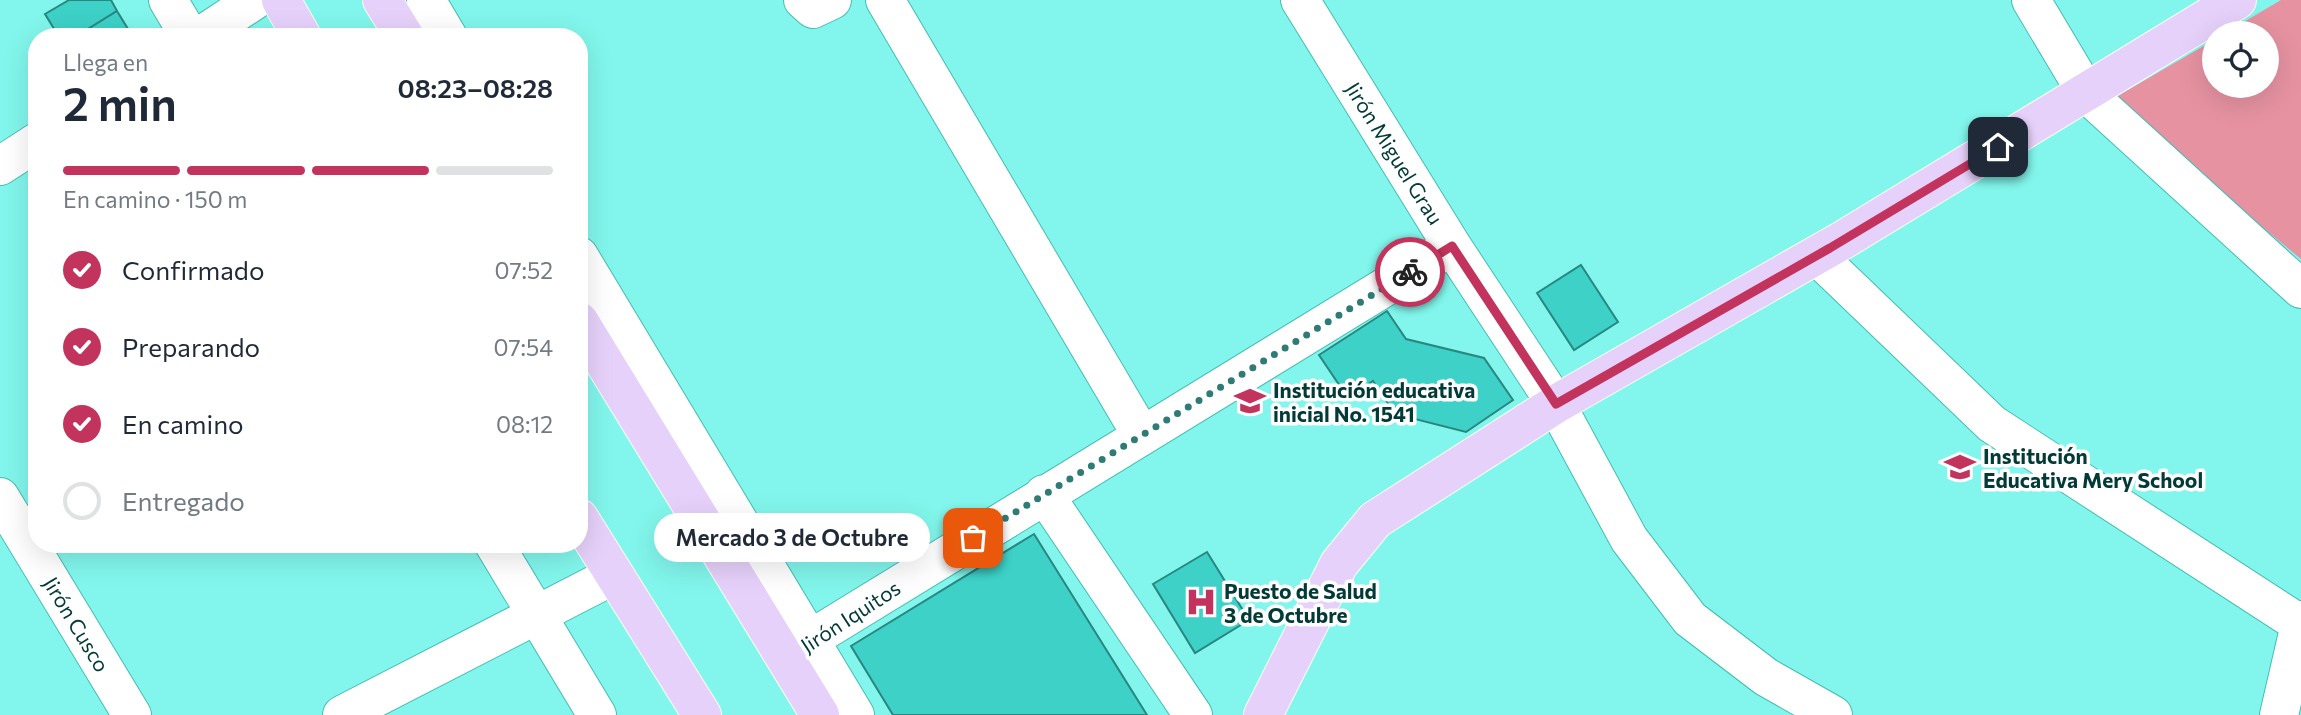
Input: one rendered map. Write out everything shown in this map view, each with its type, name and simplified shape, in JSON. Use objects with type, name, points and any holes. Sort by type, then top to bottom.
[{"type":"main road","points":[[281,0],[297,28]]},
{"type":"main road","points":[[382,0],[399,28]]},
{"type":"main road","points":[[1272,711],[1339,564],[1374,520],[1556,404],[1817,256],[2087,94],[2237,0]]},
{"type":"main road","points":[[588,335],[797,649],[820,715]]},
{"type":"main road","points":[[588,534],[612,576],[702,715]]},
{"type":"street","points":[[168,0],[185,28]]},
{"type":"street","points":[[213,28],[255,0]]},
{"type":"street","points":[[426,0],[443,28]]},
{"type":"street","points":[[885,0],[1142,436]]},
{"type":"street","name":"Jirón Miguel Grau","points":[[1300,0],[1452,246],[1556,404],[1629,539],[1690,619],[1766,677],[1833,715]]},
{"type":"street","points":[[2031,0],[2087,94],[2301,289]]},
{"type":"street","points":[[0,166],[28,148]]},
{"type":"street","name":"Jirón Iquitos","points":[[797,649],[1044,494],[1452,246]]},
{"type":"street","points":[[1817,256],[1992,424],[2300,622],[2279,715]]},
{"type":"street","points":[[588,272],[797,649],[855,715]]},
{"type":"street","points":[[1044,494],[1193,715]]},
{"type":"street","name":"Jirón Cusco","points":[[0,497],[28,543]]},
{"type":"street","name":"Jirón Cusco","points":[[34,553],[132,715]]},
{"type":"street","points":[[499,553],[597,715]]},
{"type":"street","points":[[342,715],[612,576]]},
{"type":"shaded area","points":[[2281,0],[2301,0],[2301,259],[2109,101],[2202,47],[2202,98],[2279,98],[2279,21],[2245,21]]},
{"type":"building","points":[[69,0],[111,0],[117,11],[90,28],[54,28],[45,14]]},
{"type":"building","points":[[117,11],[127,28],[90,28]]},
{"type":"building","points":[[1581,265],[1618,322],[1574,350],[1537,293]]},
{"type":"building","points":[[1387,311],[1406,339],[1484,358],[1513,400],[1466,432],[1395,414],[1373,381],[1348,398],[1319,355]]},
{"type":"building","points":[[1034,534],[1147,715],[893,715],[851,646]]},
{"type":"building","name":"Puesto de Salud 3 de Octubre","points":[[1207,552],[1249,620],[1195,653],[1153,584]]},
{"type":"way so far","points":[[973,538],[1410,272]]},
{"type":"place","name":"Institución educativa inicial No. 1541","points":[[1250,401]]},
{"type":"place","name":"Institución Educativa Mery School","points":[[1960,467]]},
{"type":"place","name":"Mercado 3 de Octubre","points":[[973,538]]},
{"type":"place","name":"Puesto de Salud 3 de Octubre","points":[[1201,602]]},
{"type":"route","points":[[1410,272],[1452,246],[1556,404],[1830,248],[1998,147]]}]
